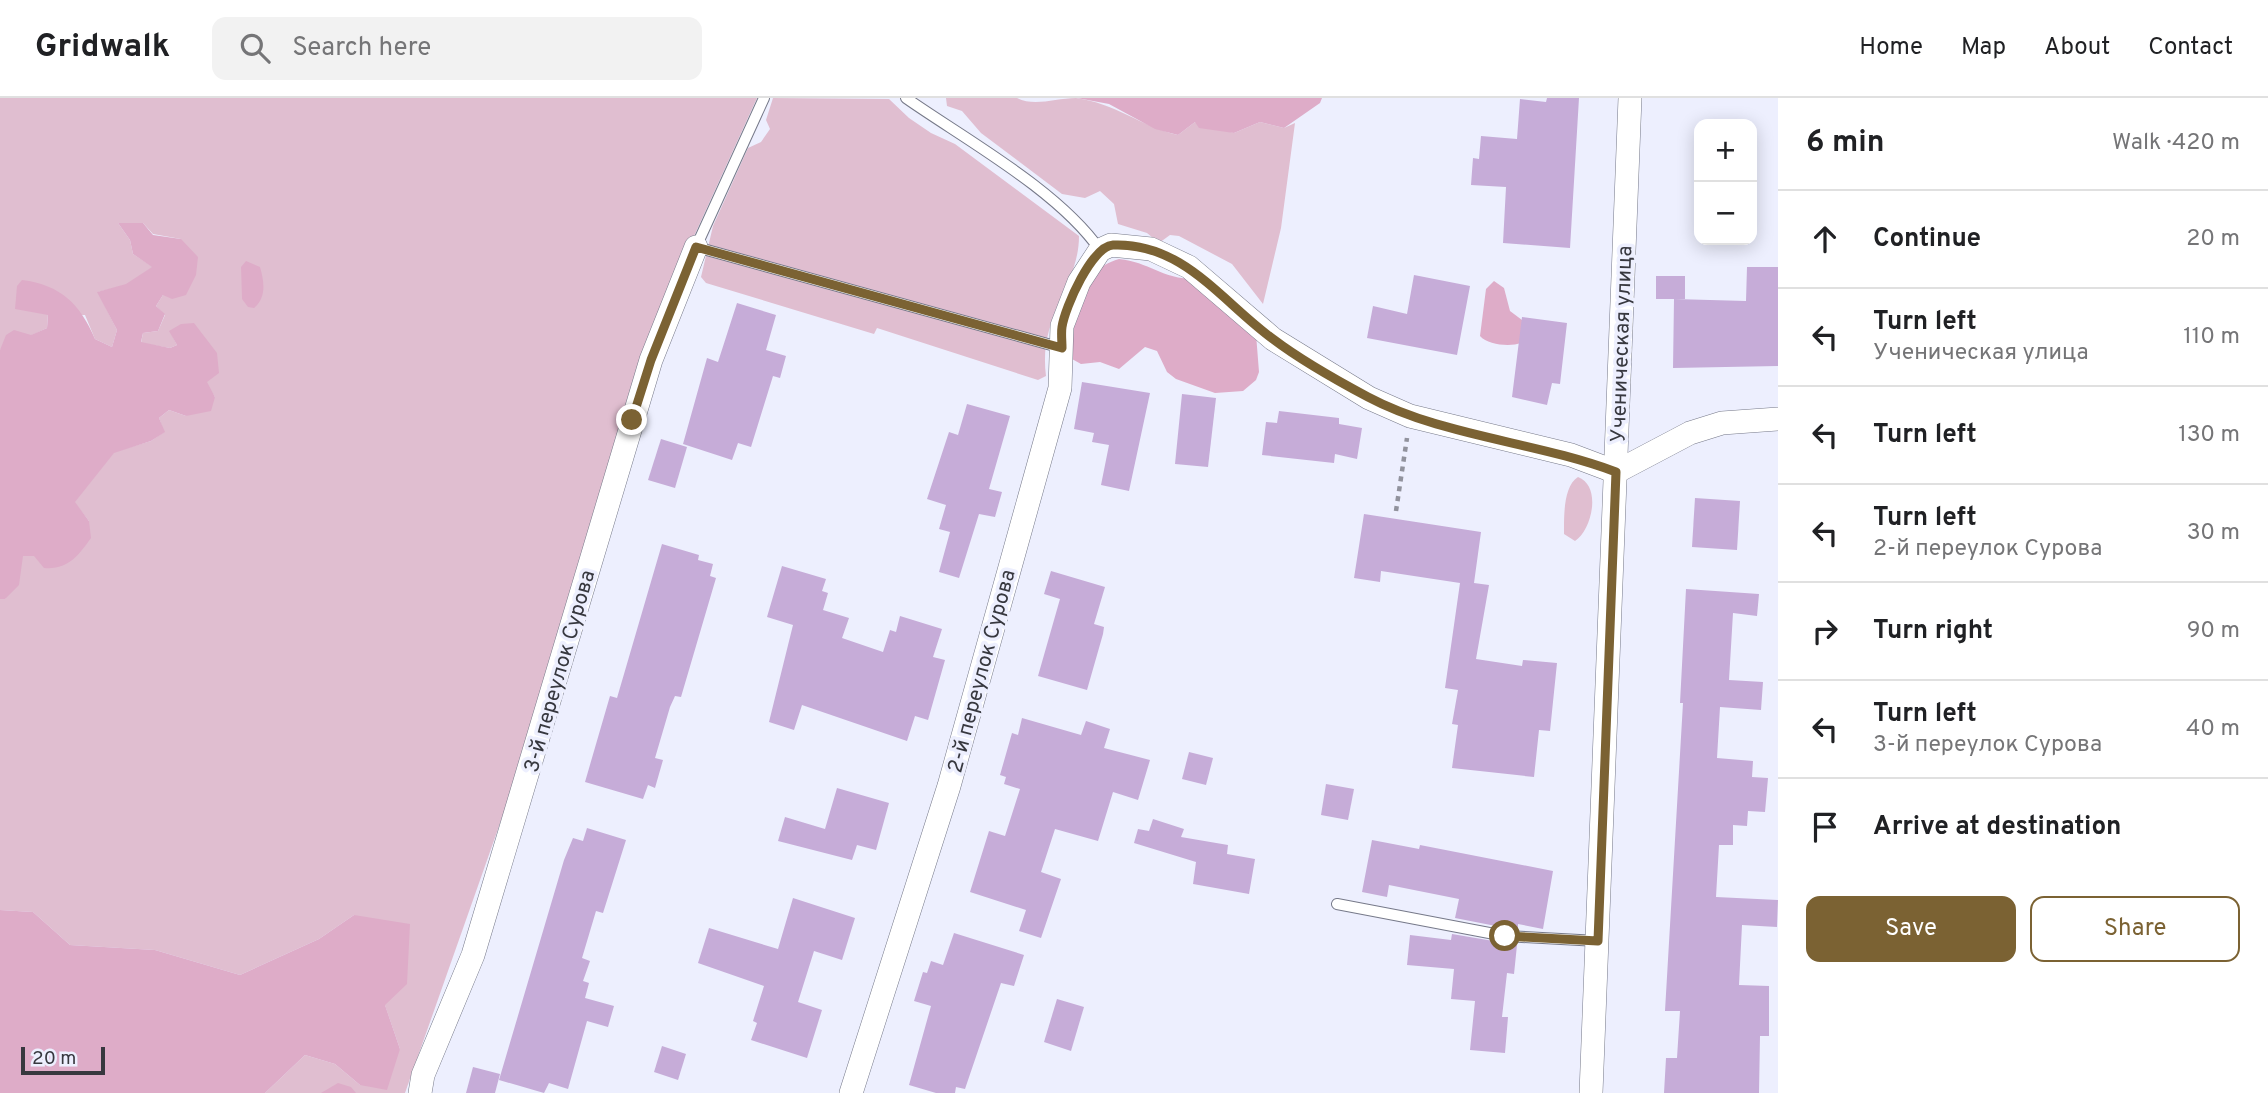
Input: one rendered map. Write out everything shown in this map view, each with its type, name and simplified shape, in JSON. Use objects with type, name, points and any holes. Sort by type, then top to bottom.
[{"type":"street","name":"Ученическая улица","points":[[1591,1093],[1630,98]]},
{"type":"street","points":[[1100,250],[1111,245],[1151,248],[1189,267],[1272,339],[1369,398],[1409,416],[1571,455],[1616,472],[1690,433],[1712,426],[1778,419]]},
{"type":"street","name":"3-й переулок Сурова","points":[[420,1093],[424,1075],[473,955],[647,372],[696,247]]},
{"type":"street","name":"2-й переулок Сурова","points":[[851,1093],[953,772],[1060,388],[1062,326],[1079,282],[1100,250]]},
{"type":"lane","points":[[764,98],[696,247],[1062,348]]},
{"type":"lane","points":[[906,98],[1048,197],[1088,233],[1100,250]]},
{"type":"lane","points":[[1338,904],[1505,936],[1598,941]]},
{"type":"path","points":[[1396,511],[1409,416]]},
{"type":"shaded area","points":[[0,98],[757,98],[669,291],[510,795],[405,1093],[265,1093],[305,1055],[335,1064],[360,1085],[400,1049],[354,915],[319,939],[240,975],[155,950],[70,945],[33,912],[0,910],[0,599],[5,599],[22,556],[34,556],[89,521],[74,502],[114,452],[151,441],[164,432],[159,418],[169,410],[186,416],[215,397],[170,331],[177,345],[170,348],[141,343],[143,333],[158,331],[165,315],[156,306],[163,295],[181,239],[153,234],[143,223],[118,223],[130,240],[133,254],[153,267],[126,285],[98,292],[117,330],[112,347],[95,339],[85,315],[48,314],[47,328],[0,350]]},
{"type":"shaded area","points":[[773,98],[889,99],[909,118],[931,133],[955,144],[1079,236],[1073,270],[1048,335],[1046,376],[1038,380],[877,328],[874,334],[706,283],[701,277],[713,226],[748,148],[761,142],[770,129],[766,120]]},
{"type":"shaded area","points":[[946,98],[1017,98],[1038,102],[1076,98],[1103,105],[1178,135],[1195,122],[1234,133],[1260,122],[1284,128],[1295,123],[1281,228],[1263,304],[1232,264],[1179,236],[1170,235],[1159,243],[1147,233],[1118,224],[1114,204],[1100,191],[1085,198],[1062,194],[981,133],[962,111],[947,106]]},
{"type":"shaded area","points":[[1077,98],[1322,98],[1320,103],[1284,128],[1260,122],[1234,133],[1199,128],[1195,122],[1178,135],[1155,129],[1109,104]]},
{"type":"shaded area","points":[[118,223],[143,223],[153,235],[181,239],[198,257],[196,275],[186,295],[172,299],[163,295],[156,306],[165,314],[158,331],[143,333],[141,342],[170,348],[177,345],[169,331],[181,324],[194,323],[217,353],[219,373],[207,382],[215,397],[211,411],[186,416],[169,410],[159,418],[165,432],[151,441],[114,453],[75,502],[89,521],[91,538],[82,551],[66,564],[52,568],[44,568],[34,556],[23,556],[19,585],[5,599],[0,599],[0,350],[6,335],[14,330],[31,335],[47,328],[48,315],[15,309],[17,286],[22,280],[36,283],[48,286],[68,298],[83,316],[95,339],[112,347],[117,330],[97,292],[126,284],[152,267],[133,254],[130,240]]},
{"type":"shaded area","points":[[1119,259],[1175,277],[1198,279],[1256,334],[1259,372],[1256,380],[1243,391],[1215,393],[1176,379],[1167,372],[1157,351],[1145,347],[1119,369],[1100,362],[1081,364],[1072,359],[1068,349],[1080,295],[1094,273]]},
{"type":"shaded area","points":[[246,261],[260,267],[263,278],[263,294],[254,308],[248,307],[242,299],[241,267]]},
{"type":"shaded area","points":[[1494,281],[1504,288],[1510,311],[1526,323],[1521,343],[1499,344],[1480,336],[1486,289]]},
{"type":"shaded area","points":[[1578,477],[1590,489],[1592,508],[1586,528],[1575,541],[1564,534],[1564,520],[1569,487]]},
{"type":"shaded area","points":[[0,910],[33,912],[70,945],[155,950],[240,975],[319,939],[354,915],[410,924],[407,984],[385,1005],[400,1049],[387,1090],[360,1085],[335,1064],[305,1055],[265,1093],[0,1093]]},
{"type":"shaded area","points":[[338,1083],[351,1087],[356,1093],[321,1093]]},
{"type":"building","points":[[1547,98],[1579,98],[1570,248],[1503,243],[1506,187],[1471,185],[1473,158],[1479,159],[1481,136],[1517,139],[1520,99],[1546,102]]},
{"type":"building","points":[[1747,267],[1778,267],[1778,366],[1673,368],[1674,299],[1746,301]]},
{"type":"building","points":[[1414,275],[1470,286],[1457,355],[1367,338],[1373,306],[1407,314]]},
{"type":"building","points":[[1656,276],[1685,276],[1685,299],[1656,299]]},
{"type":"building","points":[[737,303],[776,315],[766,350],[786,356],[780,378],[773,376],[751,447],[738,443],[732,460],[683,444],[707,358],[718,362]]},
{"type":"building","points":[[1522,317],[1567,323],[1560,384],[1552,383],[1547,405],[1512,397]]},
{"type":"building","points":[[1082,382],[1150,393],[1129,491],[1101,485],[1109,445],[1092,442],[1094,433],[1074,429]]},
{"type":"building","points":[[1182,394],[1216,398],[1208,467],[1175,464]]},
{"type":"building","points":[[967,404],[1010,416],[989,489],[1002,492],[995,517],[979,514],[959,578],[939,572],[950,532],[939,529],[946,505],[927,499],[949,432],[958,435]]},
{"type":"building","points":[[1279,411],[1339,418],[1339,424],[1362,428],[1357,459],[1335,454],[1334,463],[1262,455],[1266,422],[1277,423]]},
{"type":"building","points":[[661,439],[687,447],[675,488],[648,480]]},
{"type":"building","points":[[1695,498],[1740,501],[1737,550],[1692,547]]},
{"type":"building","points":[[1364,514],[1481,532],[1474,583],[1489,585],[1476,659],[1522,666],[1523,660],[1557,663],[1550,731],[1539,730],[1534,777],[1452,768],[1458,725],[1452,724],[1458,690],[1445,688],[1460,583],[1381,571],[1380,582],[1354,578]]},
{"type":"building","points":[[662,544],[699,555],[698,560],[713,564],[710,576],[716,578],[681,697],[675,696],[670,707],[655,758],[663,760],[655,788],[648,785],[643,799],[585,782],[610,696],[617,698]]},
{"type":"building","points":[[782,566],[826,579],[822,591],[828,593],[823,610],[849,618],[842,638],[883,652],[890,630],[896,632],[900,616],[942,629],[933,657],[945,660],[928,720],[915,716],[907,741],[802,705],[794,730],[769,722],[793,625],[767,617]]},
{"type":"building","points":[[1051,571],[1105,587],[1094,624],[1104,627],[1103,634],[1087,690],[1038,676],[1060,599],[1044,594]]},
{"type":"building","points":[[1686,589],[1759,594],[1757,616],[1733,613],[1729,680],[1763,682],[1761,710],[1720,707],[1717,758],[1753,761],[1752,777],[1768,778],[1765,812],[1748,811],[1747,826],[1733,825],[1733,845],[1719,845],[1716,897],[1778,900],[1777,927],[1742,925],[1739,985],[1769,986],[1769,1036],[1760,1036],[1759,1093],[1664,1093],[1666,1058],[1677,1058],[1680,1011],[1665,1011],[1683,703],[1680,703]]},
{"type":"building","points":[[1022,718],[1081,735],[1086,721],[1110,729],[1104,748],[1150,760],[1138,800],[1113,792],[1098,841],[1055,829],[1041,872],[1061,879],[1041,938],[1019,931],[1026,910],[970,892],[989,831],[1005,836],[1020,789],[1004,784],[1006,777],[1000,775],[1012,733],[1018,735]]},
{"type":"building","points":[[1189,752],[1213,758],[1206,785],[1182,779]]},
{"type":"building","points":[[1326,784],[1354,789],[1348,820],[1321,815]]},
{"type":"building","points":[[837,788],[889,803],[876,850],[857,845],[852,860],[778,841],[785,817],[825,829]]},
{"type":"building","points":[[1153,819],[1184,829],[1181,837],[1228,845],[1227,854],[1255,859],[1249,894],[1193,884],[1196,862],[1134,843],[1138,829],[1149,831]]},
{"type":"building","points":[[587,828],[626,840],[603,913],[596,911],[582,958],[590,961],[583,981],[589,983],[585,998],[614,1006],[608,1027],[587,1021],[568,1089],[549,1083],[544,1093],[499,1080],[564,860],[573,838],[583,841]]},
{"type":"building","points":[[1372,840],[1419,849],[1420,845],[1553,871],[1543,929],[1518,924],[1518,929],[1506,928],[1455,918],[1459,899],[1389,885],[1387,897],[1362,892]]},
{"type":"building","points":[[793,898],[855,918],[842,960],[814,951],[798,1002],[822,1010],[807,1058],[751,1040],[757,1023],[753,1021],[764,986],[698,963],[709,928],[778,949]]},
{"type":"building","points":[[954,933],[1024,955],[1014,986],[1001,983],[965,1089],[956,1087],[955,1093],[936,1093],[909,1085],[931,1006],[914,1001],[923,972],[927,973],[931,961],[943,965]]},
{"type":"building","points":[[1452,934],[1517,945],[1514,974],[1507,973],[1502,1017],[1508,1017],[1505,1053],[1470,1050],[1475,1001],[1451,999],[1454,969],[1407,965],[1410,935],[1451,940]]},
{"type":"building","points":[[1057,999],[1084,1007],[1071,1051],[1044,1042]]},
{"type":"building","points":[[662,1046],[686,1054],[678,1080],[654,1072]]},
{"type":"building","points":[[473,1067],[500,1074],[495,1093],[466,1093]]},
{"type":"route","points":[[632,420],[651,360],[696,247],[1062,348],[1062,326],[1079,282],[1100,250],[1111,245],[1151,248],[1189,267],[1272,339],[1369,398],[1409,416],[1571,455],[1616,472],[1598,941],[1505,936]]}]
